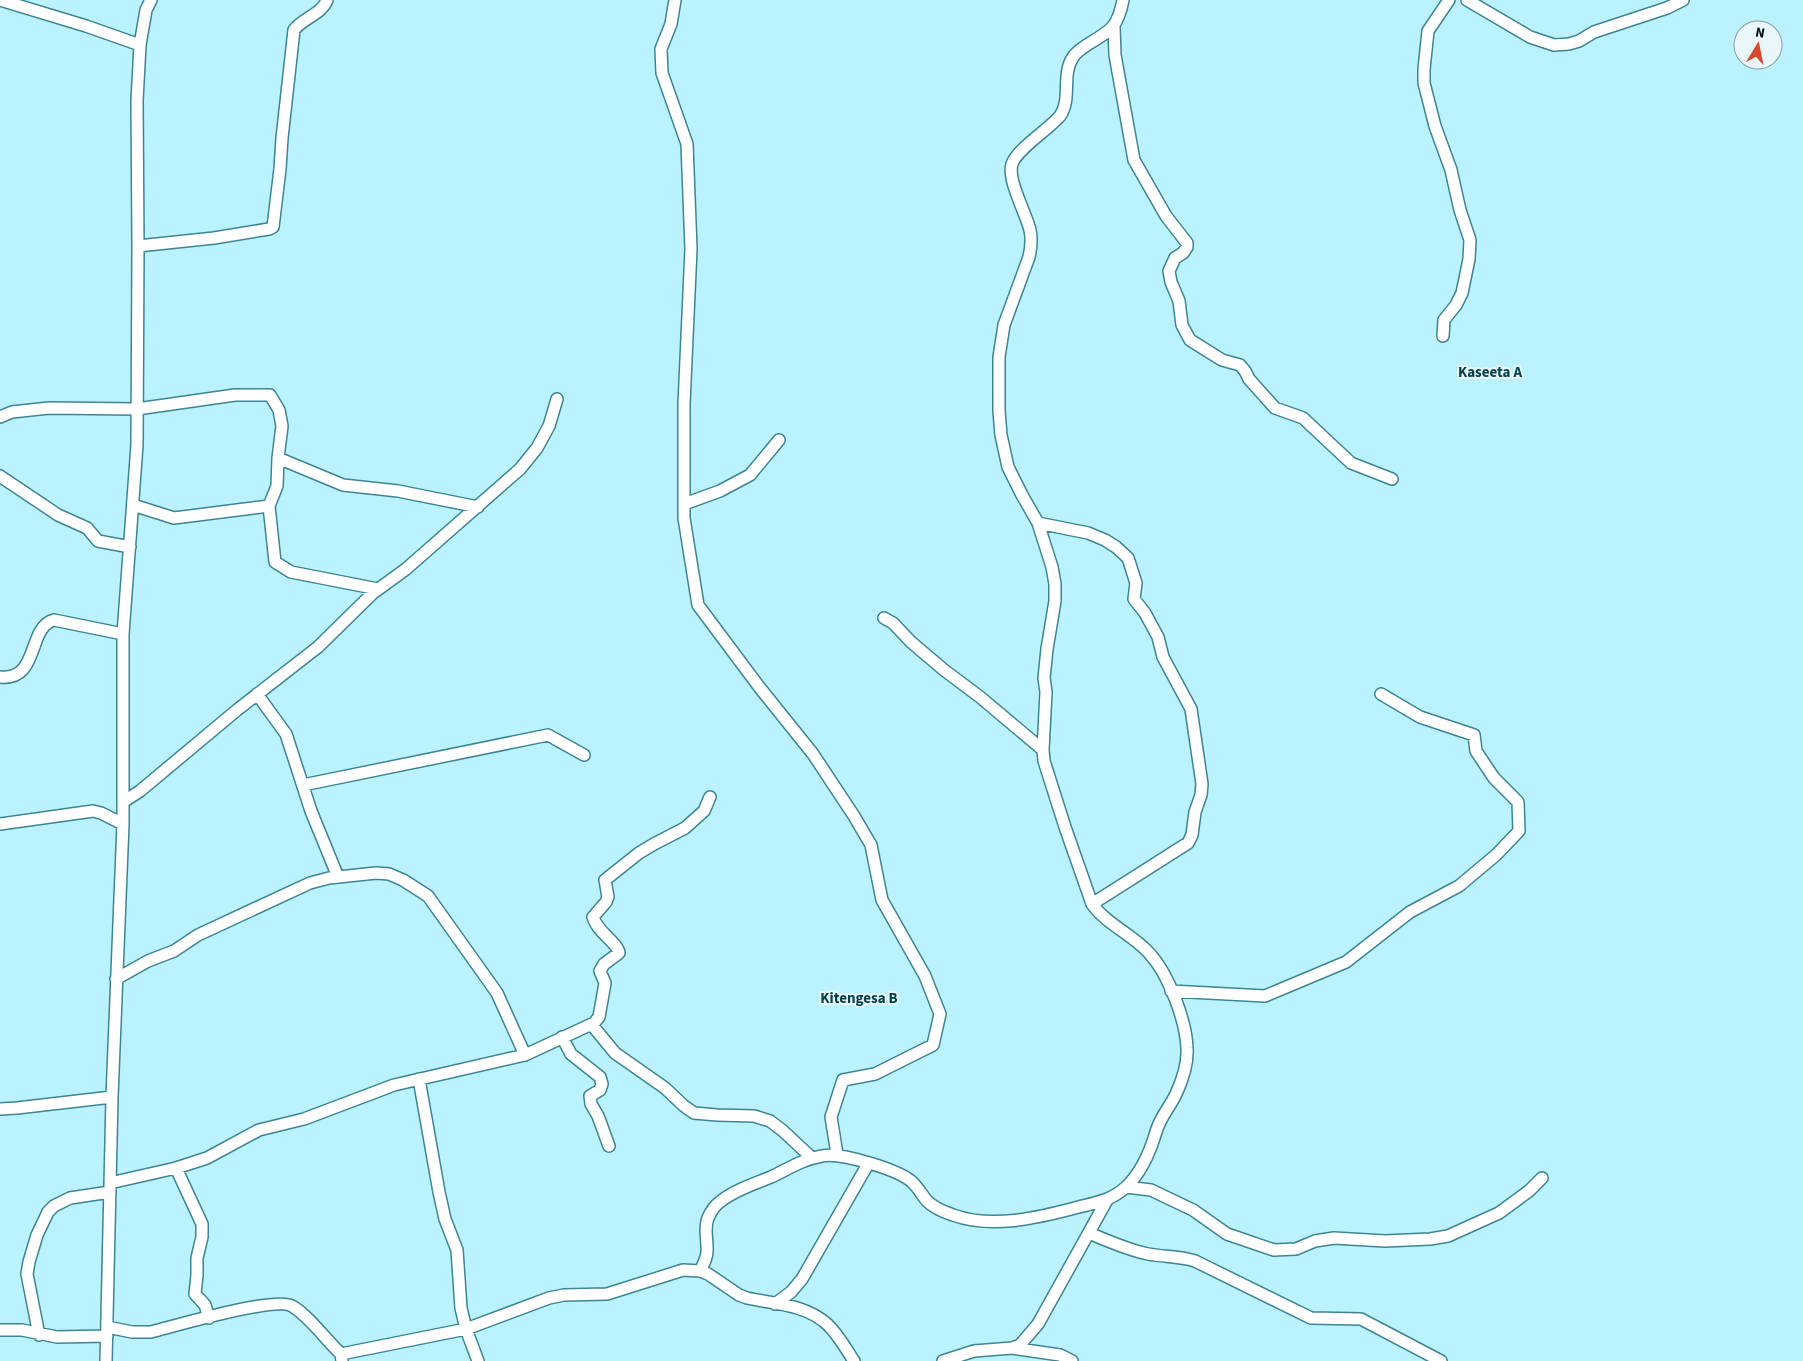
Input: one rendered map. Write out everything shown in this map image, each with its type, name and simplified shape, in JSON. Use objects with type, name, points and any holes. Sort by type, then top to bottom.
[{"type":"street","points":[[0,0],[86,26],[140,45]]},
{"type":"street","points":[[106,1361],[112,1097],[123,824],[123,634],[137,445],[137,101],[140,45],[146,10],[151,0]]},
{"type":"street","points":[[138,246],[214,238],[273,227],[294,30],[299,23],[325,6],[326,0]]},
{"type":"street","points":[[675,0],[671,24],[661,49],[662,74],[687,144],[691,249],[684,404],[684,518],[698,605],[760,688],[813,754],[854,816],[871,845],[882,900],[925,976],[940,1014],[932,1045],[875,1074],[843,1080],[831,1117],[837,1154]]},
{"type":"street","points":[[700,1271],[707,1255],[706,1223],[713,1208],[719,1202],[802,1161],[824,1155],[837,1154],[850,1157],[900,1174],[912,1182],[933,1206],[964,1219],[979,1221],[1024,1219],[1107,1200],[1126,1187],[1142,1166],[1150,1152],[1158,1126],[1176,1095],[1187,1059],[1187,1048],[1183,1025],[1171,991],[1162,972],[1150,954],[1092,904],[1053,790],[1043,750],[1046,709],[1044,678],[1055,601],[1055,584],[1052,567],[1038,523],[1008,467],[1001,435],[999,411],[999,357],[1004,326],[1031,248],[1030,230],[1014,183],[1011,168],[1012,162],[1053,123],[1064,109],[1066,74],[1072,58],[1079,50],[1114,27],[1118,20],[1122,0]]},
{"type":"street","points":[[1443,336],[1444,320],[1462,293],[1469,259],[1470,240],[1460,210],[1451,170],[1435,126],[1424,83],[1428,31],[1449,0]]},
{"type":"street","points":[[1467,0],[1530,37],[1554,45],[1569,44],[1665,4],[1683,0]]},
{"type":"street","points":[[1114,27],[1114,55],[1134,160],[1166,216],[1187,243],[1187,247],[1176,258],[1169,271],[1171,282],[1179,301],[1182,325],[1190,340],[1222,360],[1240,365],[1245,370],[1248,379],[1275,408],[1303,418],[1351,463],[1392,479]]},
{"type":"street","points":[[0,417],[12,412],[49,408],[137,409],[235,395],[270,395],[279,410],[282,426],[277,486],[269,506],[275,562],[291,572],[378,589]]},
{"type":"street","points":[[123,802],[140,791],[257,694],[318,647],[378,589],[406,569],[520,470],[537,448],[549,426],[557,399]]},
{"type":"street","points":[[684,504],[720,491],[750,475],[780,440]]},
{"type":"street","points":[[278,458],[343,484],[398,491],[478,507]]},
{"type":"street","points":[[0,476],[58,515],[86,528],[98,541],[130,546]]},
{"type":"street","points":[[133,505],[174,518],[269,506]]},
{"type":"street","points":[[1038,523],[1068,528],[1106,540],[1128,558],[1136,583],[1134,599],[1145,613],[1158,637],[1163,657],[1191,709],[1198,755],[1202,784],[1201,795],[1194,812],[1192,835],[1188,843],[1092,904]]},
{"type":"street","points":[[884,618],[893,623],[911,642],[944,670],[980,697],[1043,750]]},
{"type":"street","points":[[0,677],[9,678],[16,676],[32,656],[41,630],[47,622],[54,620],[123,634]]},
{"type":"street","points":[[257,694],[286,734],[311,811],[338,877]]},
{"type":"street","points":[[1171,991],[1264,996],[1346,962],[1410,912],[1459,886],[1496,855],[1519,831],[1518,802],[1494,778],[1476,751],[1474,735],[1420,717],[1381,694]]},
{"type":"street","points":[[303,786],[548,735],[584,755]]},
{"type":"street","points":[[39,1335],[27,1274],[37,1236],[48,1212],[54,1206],[70,1198],[176,1168],[216,1154],[259,1130],[304,1119],[376,1091],[525,1055],[592,1025],[599,1017],[605,983],[600,970],[604,964],[619,953],[616,946],[594,922],[593,917],[608,897],[605,880],[654,844],[685,828],[704,811],[710,797]]},
{"type":"street","points":[[0,824],[93,811],[123,824]]},
{"type":"street","points":[[116,979],[148,961],[174,951],[198,935],[310,884],[329,878],[376,873],[388,874],[403,880],[428,896],[496,993],[525,1055]]},
{"type":"street","points":[[592,1025],[615,1053],[665,1088],[694,1113],[754,1116],[770,1121],[812,1158]]},
{"type":"street","points":[[562,1037],[571,1054],[600,1077],[602,1084],[600,1090],[590,1096],[591,1104],[598,1116],[609,1146]]},
{"type":"street","points":[[420,1079],[439,1192],[445,1219],[457,1250],[459,1293],[466,1328],[478,1361]]},
{"type":"street","points":[[0,1109],[112,1097]]},
{"type":"street","points":[[775,1304],[791,1292],[802,1279],[868,1164]]},
{"type":"street","points":[[176,1168],[202,1224],[202,1237],[197,1258],[195,1294],[204,1305],[209,1318]]},
{"type":"street","points":[[1126,1187],[1152,1190],[1193,1210],[1227,1234],[1274,1250],[1296,1248],[1315,1241],[1334,1238],[1386,1241],[1430,1239],[1448,1236],[1499,1213],[1529,1191],[1542,1178]]},
{"type":"street","points":[[1012,1348],[1020,1345],[1038,1324],[1107,1200]]},
{"type":"street","points":[[1089,1233],[1149,1254],[1195,1261],[1311,1318],[1361,1319],[1441,1361]]},
{"type":"street","points":[[0,1330],[22,1330],[39,1335],[57,1337],[107,1331],[151,1332],[274,1303],[291,1305],[301,1312],[341,1358],[466,1328],[549,1298],[564,1295],[607,1294],[683,1270],[700,1271],[718,1279],[739,1294],[802,1309],[815,1315],[827,1324],[854,1361]]},
{"type":"street","points":[[943,1361],[974,1351],[1012,1348],[1060,1355],[1072,1361]]},
{"type":"district","name":"Kaseeta A","points":[[1490,372]]},
{"type":"district","name":"Kitengesa B","points":[[859,998]]}]
